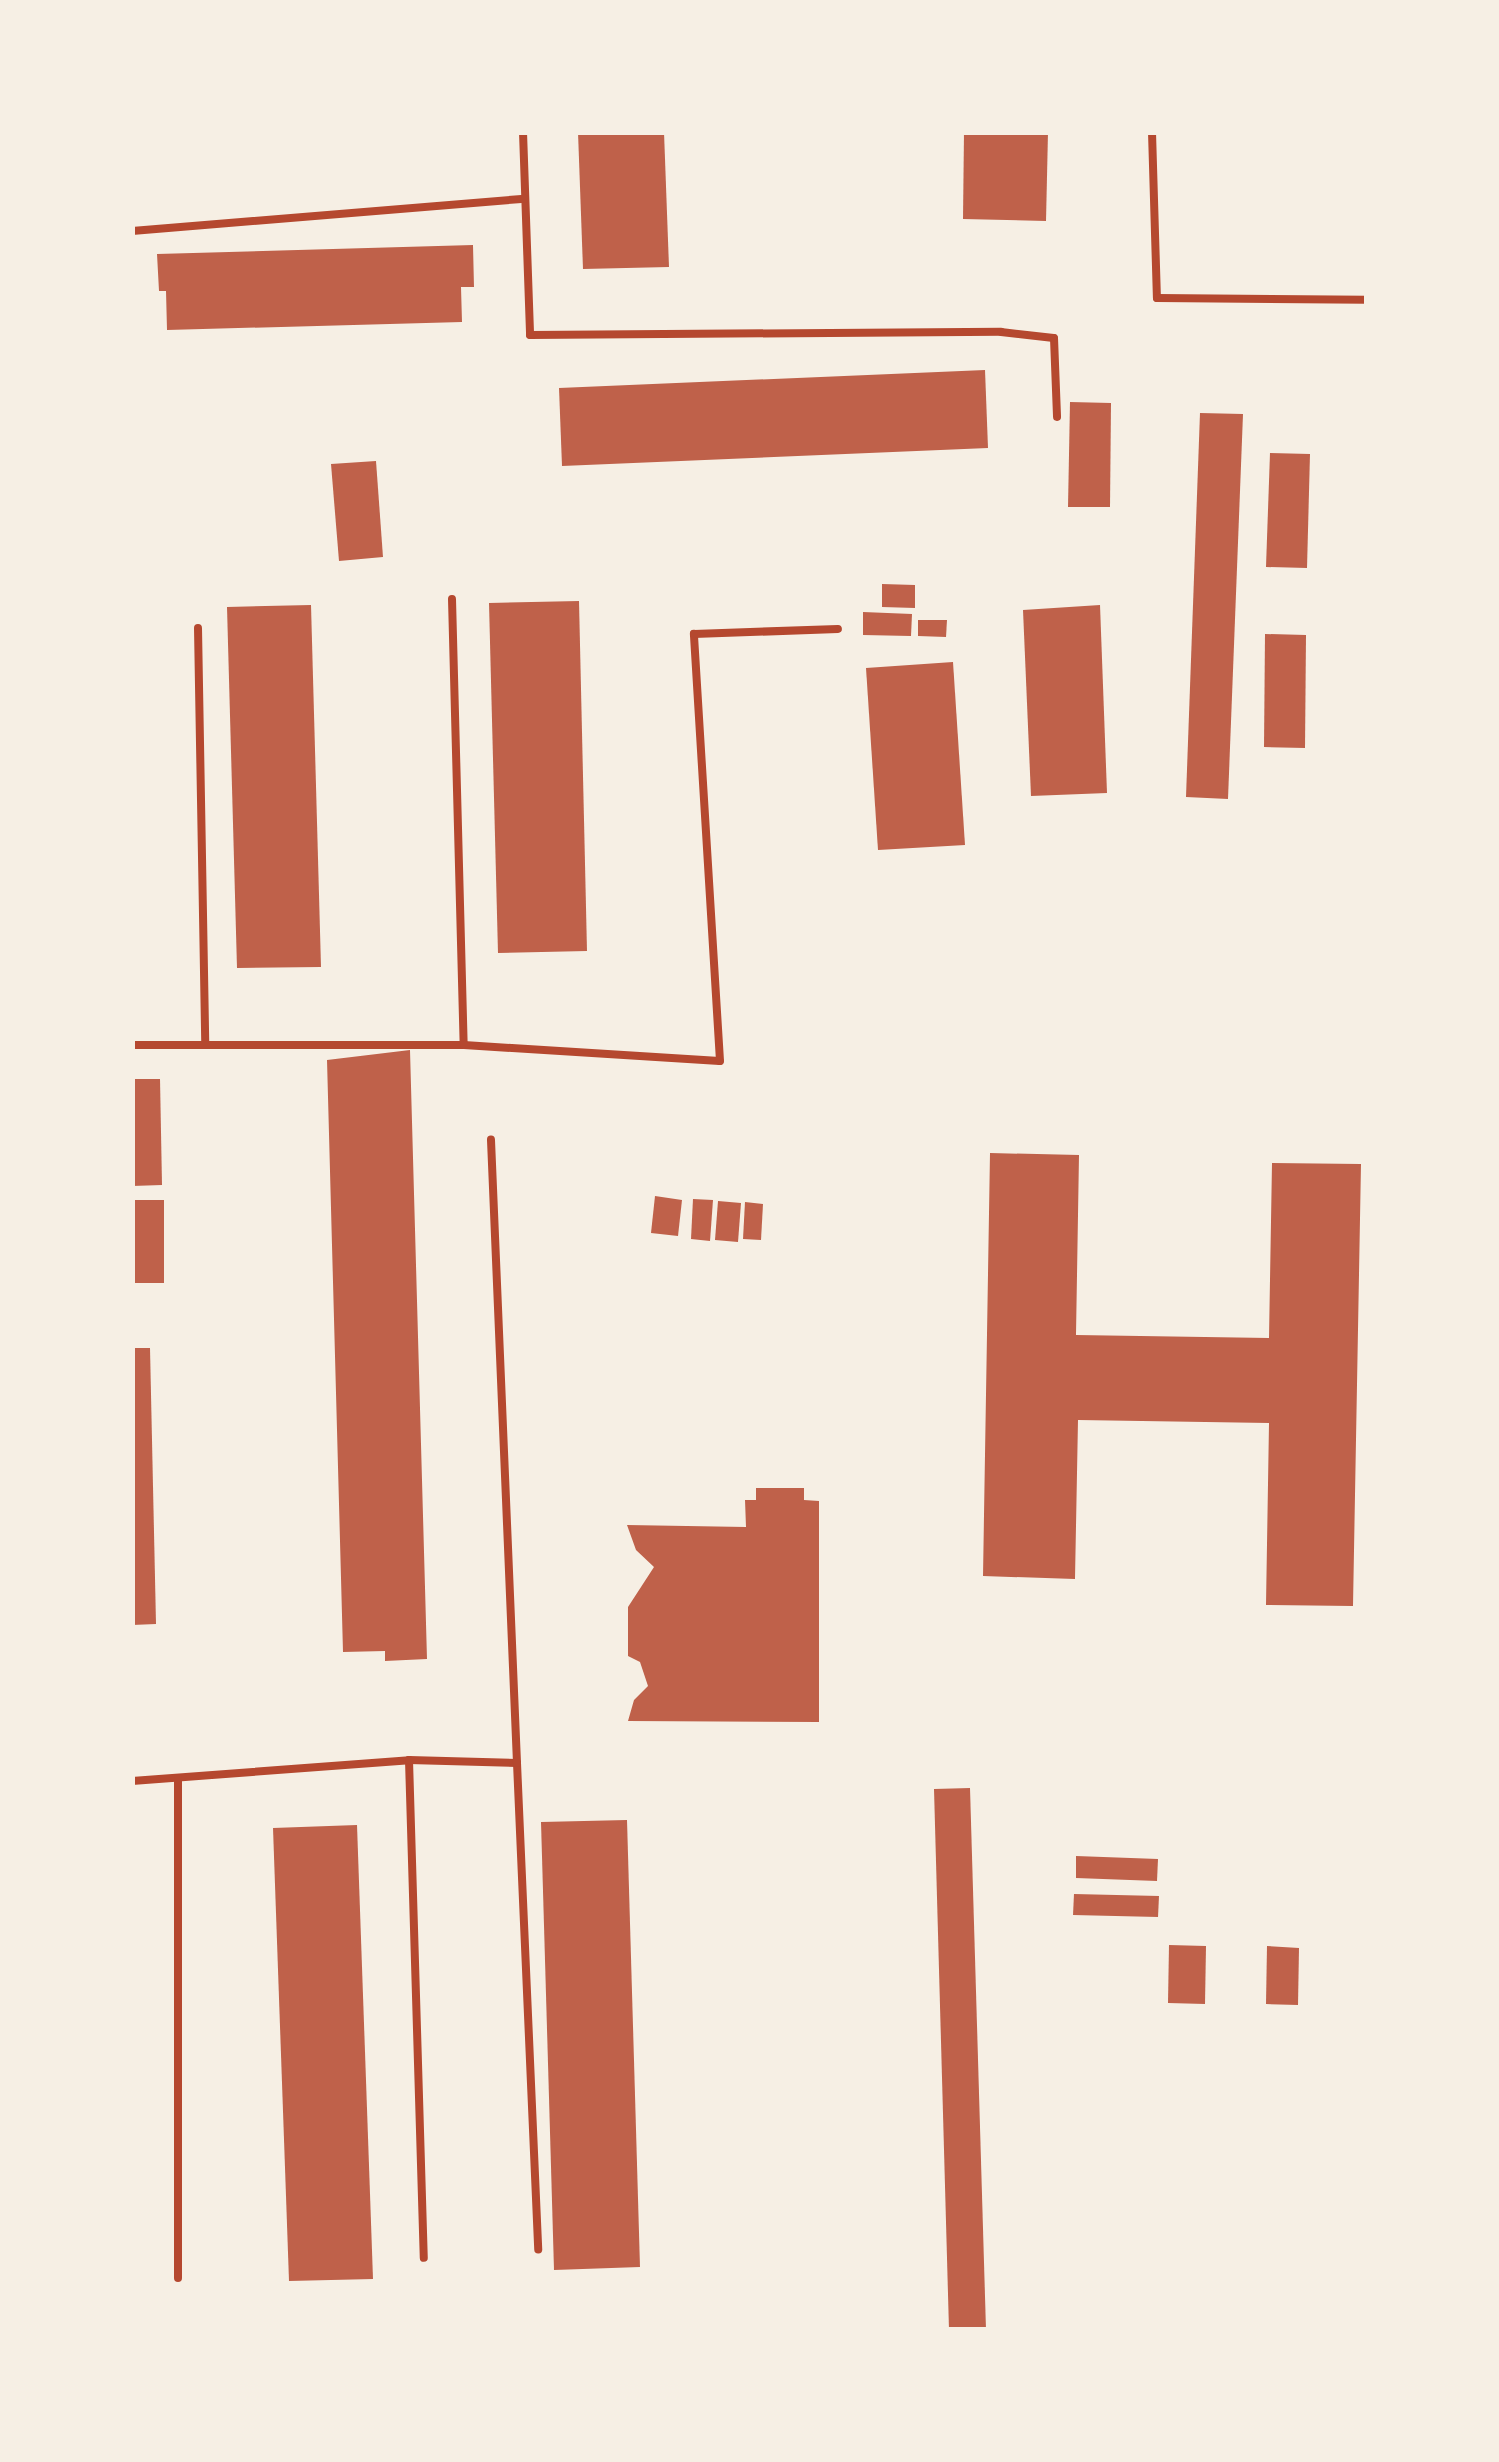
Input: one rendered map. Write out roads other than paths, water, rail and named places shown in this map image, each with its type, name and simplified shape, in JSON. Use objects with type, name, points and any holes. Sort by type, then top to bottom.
[{"type":"lane","points":[[523,132],[530,335],[1001,332],[1054,338],[1057,416]]},
{"type":"lane","points":[[1152,132],[1157,298],[1366,300]]},
{"type":"lane","points":[[132,231],[526,199]]},
{"type":"lane","points":[[452,598],[464,1046]]},
{"type":"lane","points":[[198,628],[204,1044]]},
{"type":"lane","points":[[132,1045],[464,1046],[720,1060],[694,634],[838,629]]},
{"type":"lane","points":[[492,1140],[538,2250]]},
{"type":"lane","points":[[132,1781],[408,1760],[517,1763]]},
{"type":"lane","points":[[408,1760],[424,2258]]},
{"type":"lane","points":[[178,1778],[178,2278]]}]
